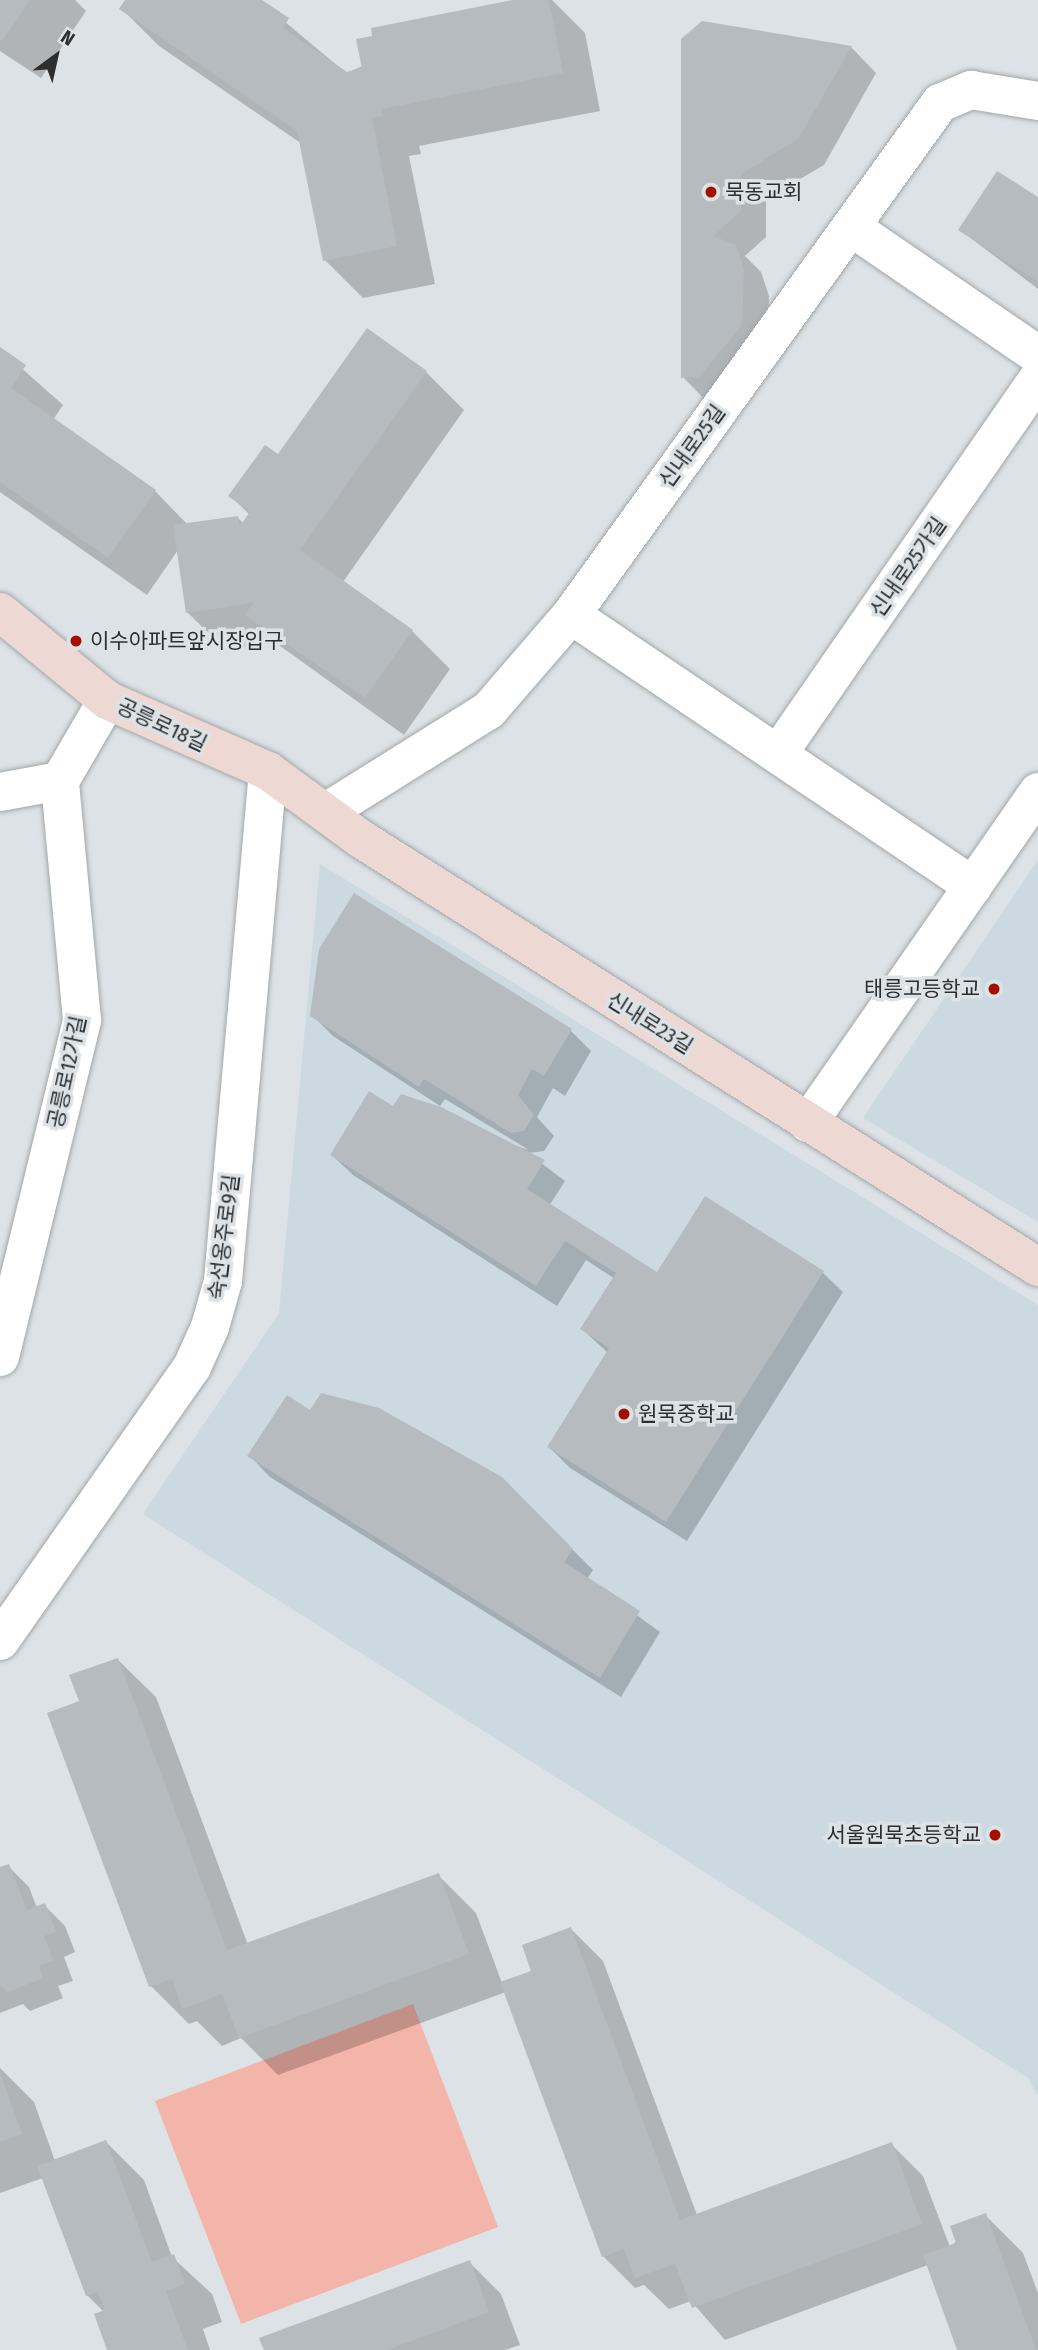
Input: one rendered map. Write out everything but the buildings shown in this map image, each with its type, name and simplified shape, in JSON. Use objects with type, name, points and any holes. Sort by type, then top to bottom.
[{"type":"street","name":"신내로25길","points":[[326,812],[489,710],[571,615],[851,227],[953,93],[1038,101]]},
{"type":"street","points":[[851,227],[1038,355]]},
{"type":"street","name":"신내로25가길","points":[[778,754],[1038,379]]},
{"type":"street","name":"공릉로18길","points":[[0,612],[107,700],[268,771]]},
{"type":"street","points":[[571,615],[973,886]]},
{"type":"street","points":[[0,792],[60,781],[107,700]]},
{"type":"street","name":"신내로23길","points":[[268,771],[326,812],[808,1123],[1038,1267]]},
{"type":"street","name":"숙선옹주로9길","points":[[0,1641],[184,1379],[209,1327],[223,1281],[268,771]]},
{"type":"street","name":"공릉로12가길","points":[[0,1357],[82,1020],[60,781]]},
{"type":"street","points":[[808,1123],[1038,792]]},
{"type":"shaded area","name":"태릉고등학교","points":[[1038,860],[1038,1222],[863,1118]]},
{"type":"shaded area","name":"원묵중학교","points":[[320,864],[1038,1305],[1038,2096],[1028,2078],[143,1514],[279,1313]]},
{"type":"shaded area","points":[[413,2004],[498,2227],[241,2324],[155,2101]]},
{"type":"place","name":"묵동교회","points":[[711,192]]},
{"type":"place","name":"이수아파트앞시장입구","points":[[76,641]]},
{"type":"place","name":"태릉고등학교","points":[[994,989]]},
{"type":"place","name":"원묵중학교","points":[[624,1414]]},
{"type":"place","name":"서울원묵초등학교","points":[[995,1835]]}]
